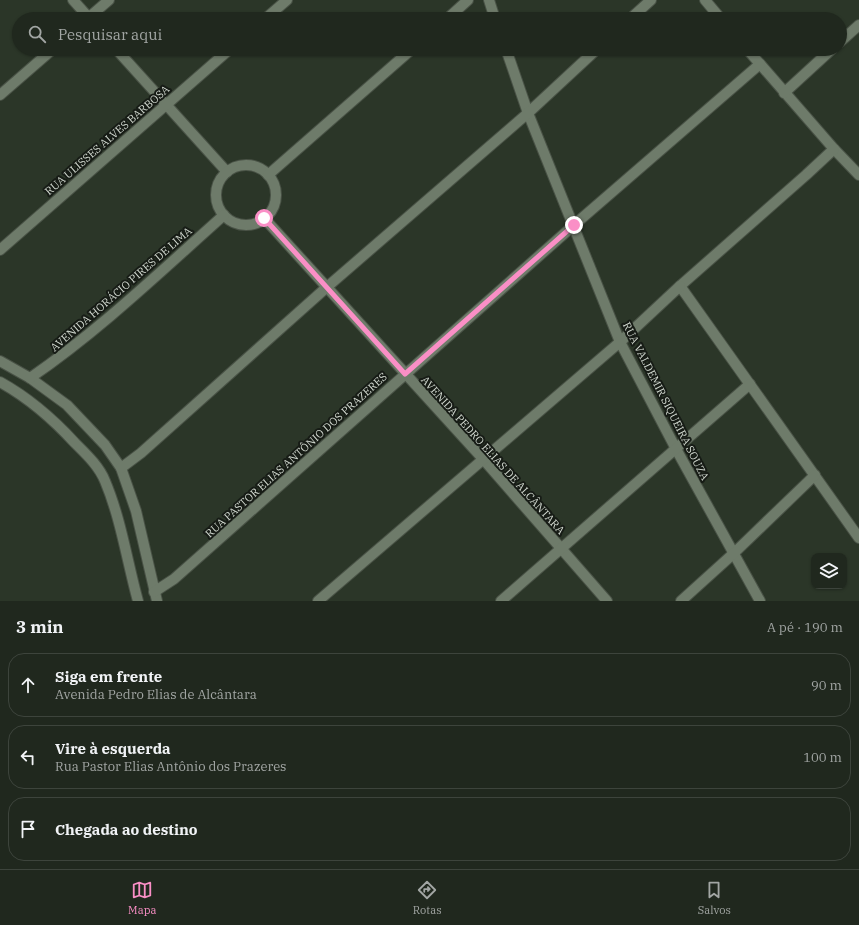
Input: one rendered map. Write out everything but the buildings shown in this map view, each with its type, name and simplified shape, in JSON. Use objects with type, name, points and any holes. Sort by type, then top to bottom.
[{"type":"street","points":[[73,0],[82,12]]},
{"type":"street","points":[[96,12],[109,0]]},
{"type":"street","points":[[273,12],[287,0]]},
{"type":"street","points":[[455,12],[468,0]]},
{"type":"street","points":[[489,0],[493,12]]},
{"type":"street","points":[[638,12],[651,0]]},
{"type":"street","points":[[705,0],[715,12]]},
{"type":"street","points":[[847,35],[859,24]]},
{"type":"street","points":[[0,95],[45,56]]},
{"type":"street","points":[[122,56],[227,172]]},
{"type":"street","name":"RUA ULISSES ALVES BARBOSA","points":[[0,250],[222,56]]},
{"type":"street","points":[[268,175],[404,56]]},
{"type":"street","name":"RUA VALDEMIR SIQUEIRA SOUZA","points":[[508,56],[528,113],[620,342],[676,449],[760,601]]},
{"type":"street","points":[[121,468],[141,453],[327,287],[528,113],[589,56]]},
{"type":"street","points":[[753,56],[784,93],[859,175]]},
{"type":"street","points":[[784,93],[824,56]]},
{"type":"street","name":"RUA PASTOR ELIAS ANTÔNIO DOS PRAZERES","points":[[156,596],[574,225],[760,64]]},
{"type":"street","points":[[318,601],[620,342],[680,286],[834,149]]},
{"type":"street","points":[[246,165],[254,166],[268,175],[276,190],[276,199],[269,214],[255,223],[247,225],[238,224],[224,215],[218,204],[217,191],[219,183],[227,172],[237,167],[246,165]]},
{"type":"street","name":"AVENIDA HORÁCIO PIRES DE LIMA","points":[[30,378],[61,356],[111,316],[224,215]]},
{"type":"street","name":"AVENIDA PEDRO ELIAS DE ALCÂNTARA","points":[[264,218],[483,459],[607,601]]},
{"type":"street","points":[[680,286],[859,538]]},
{"type":"street","points":[[0,361],[30,378],[67,405],[105,445],[121,468],[136,511],[156,596]]},
{"type":"street","points":[[0,382],[18,392],[54,420],[90,457],[104,480],[117,516],[138,601]]},
{"type":"street","points":[[501,601],[750,384]]},
{"type":"street","points":[[681,601],[733,554],[814,475]]},
{"type":"route","points":[[264,218],[405,374],[574,225]]}]
